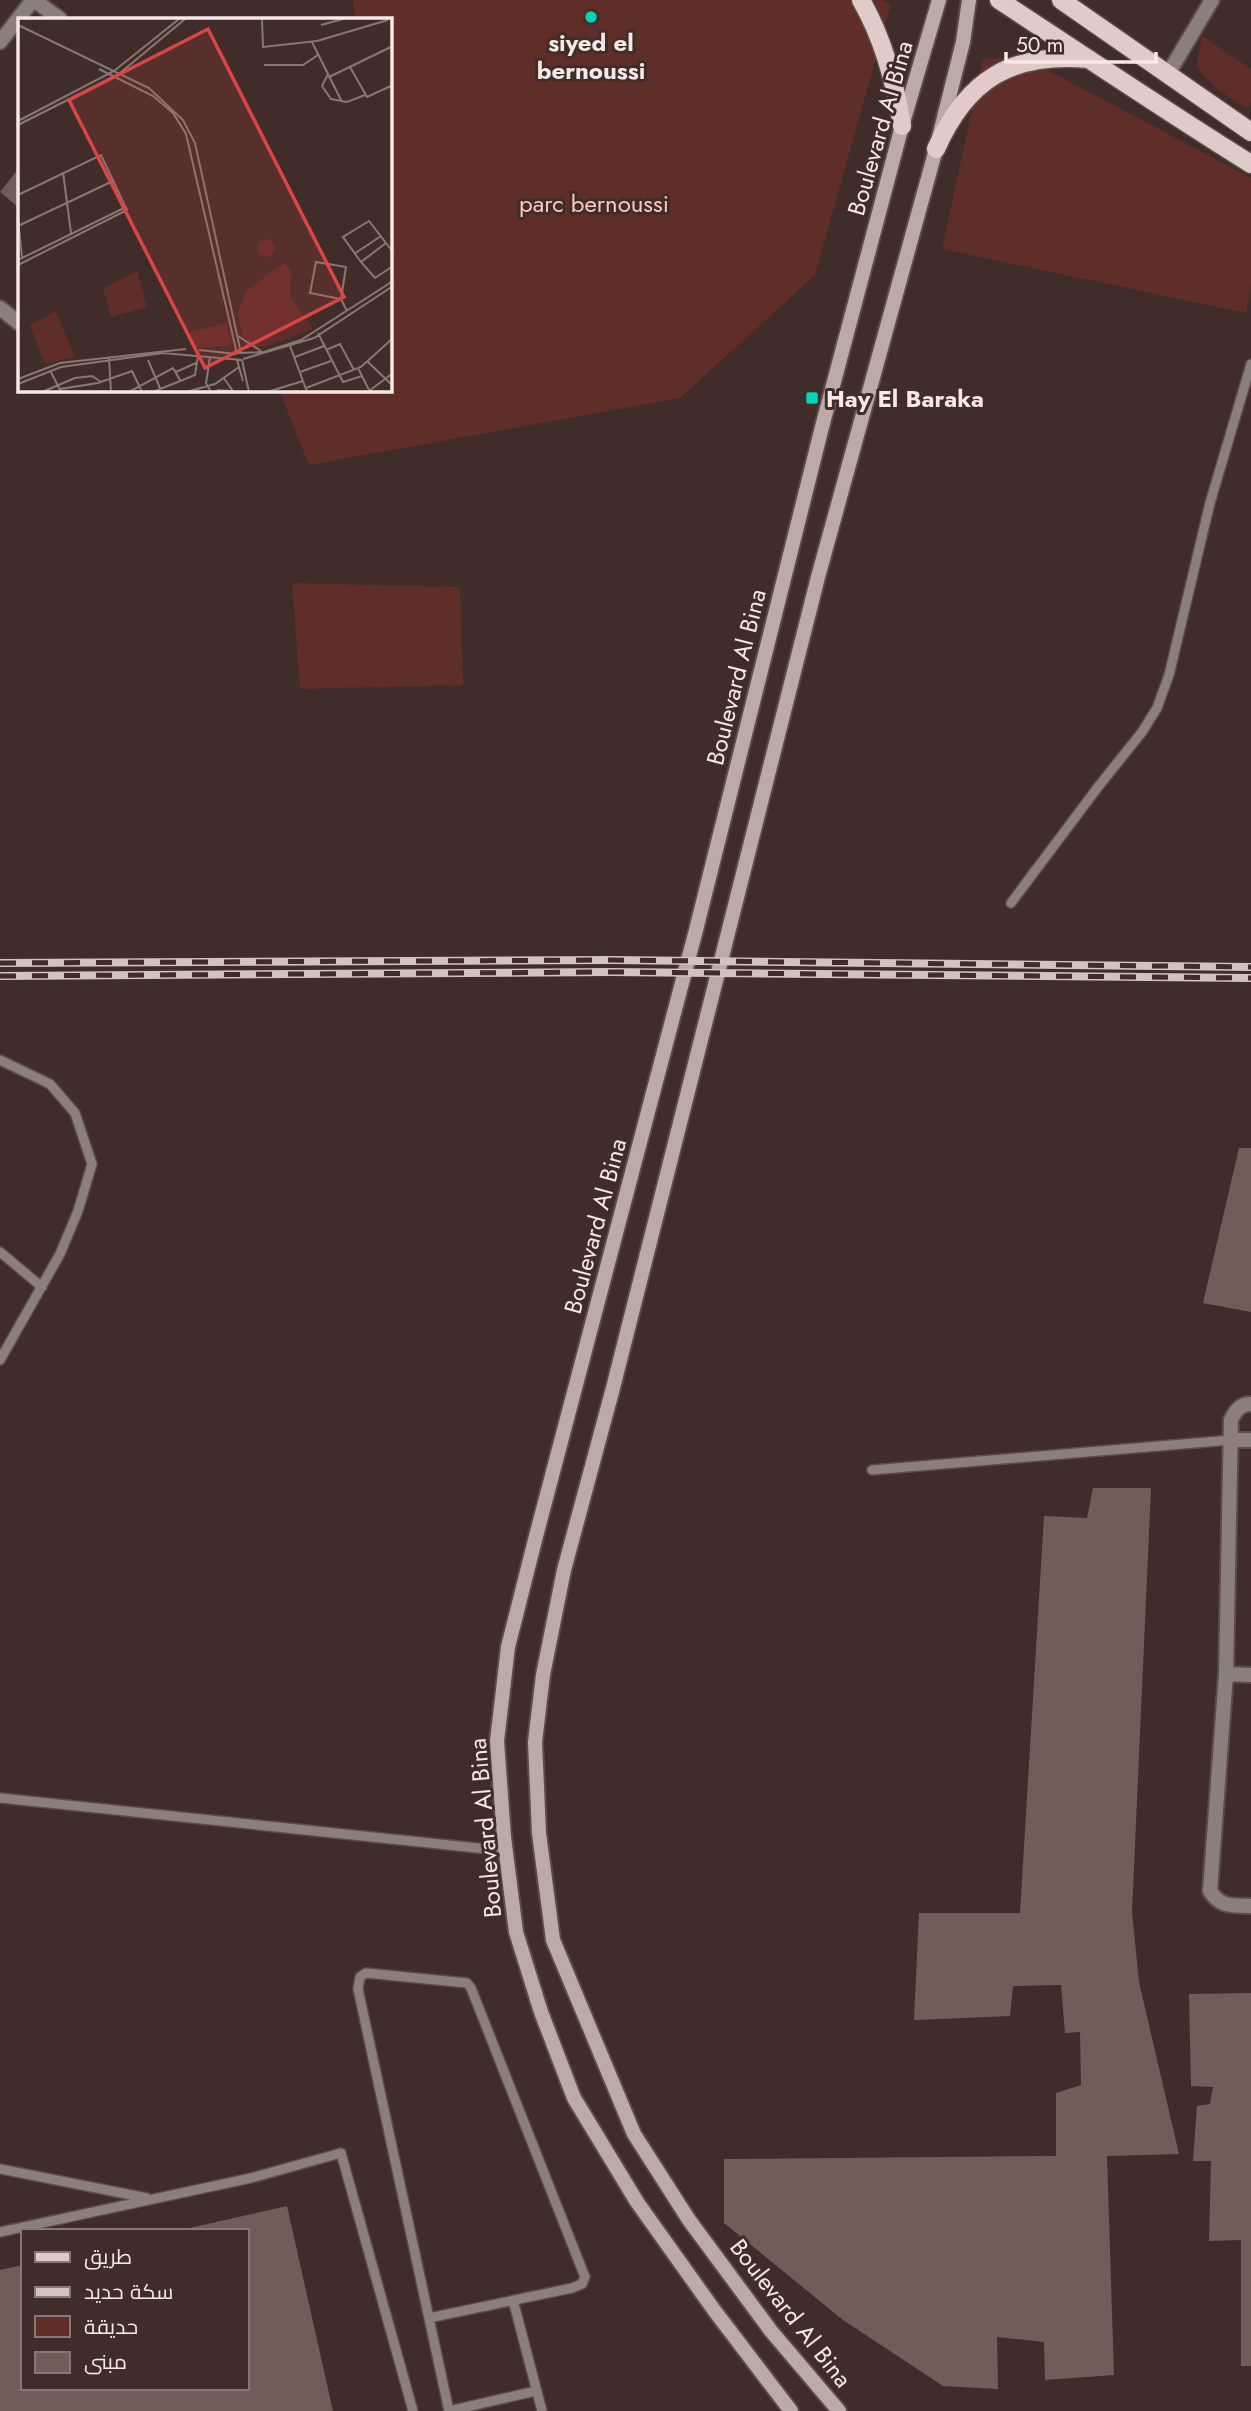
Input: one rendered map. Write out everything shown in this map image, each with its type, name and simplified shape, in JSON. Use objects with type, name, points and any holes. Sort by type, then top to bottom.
[{"type":"main road","points":[[861,0],[886,52],[902,127]]},
{"type":"main road","name":"Boulevard Al Bina","points":[[791,2411],[637,2202],[574,2098],[541,2012],[516,1932],[497,1741],[508,1647],[729,802],[822,427],[902,127],[939,0]]},
{"type":"main road","name":"Boulevard Al Bina","points":[[839,2411],[771,2331],[689,2220],[634,2134],[553,1940],[538,1833],[535,1742],[542,1675],[564,1570],[620,1361],[818,577],[936,149],[963,42],[969,0]]},
{"type":"main road","points":[[999,0],[1130,88],[1251,164]]},
{"type":"main road","points":[[1061,0],[1250,127]]},
{"type":"main road","points":[[936,149],[947,124],[963,101],[984,82],[1007,68],[1034,60],[1062,57],[1089,59]]},
{"type":"street","points":[[19,18],[34,0],[59,18]]},
{"type":"street","points":[[1168,74],[1212,0]]},
{"type":"street","points":[[0,42],[18,20]]},
{"type":"street","points":[[0,308],[18,322]]},
{"type":"street","points":[[1251,1404],[1242,1405],[1231,1420],[1226,1674],[1210,1891],[1217,1901],[1228,1905],[1251,1906]]},
{"type":"street","points":[[1231,1440],[1251,1440]]},
{"type":"street","points":[[1226,1674],[1251,1675]]},
{"type":"lane","points":[[1012,903],[1142,732],[1157,708],[1169,674],[1213,490],[1251,364]]},
{"type":"lane","points":[[0,1060],[50,1084],[75,1113],[92,1164],[78,1211],[60,1254],[0,1360]]},
{"type":"lane","points":[[0,1252],[41,1287]]},
{"type":"lane","points":[[872,1470],[1231,1440]]},
{"type":"lane","points":[[0,1798],[506,1851]]},
{"type":"lane","points":[[429,2318],[572,2288],[582,2284],[585,2277],[471,1988],[467,1983],[366,1973],[360,1977],[358,1989],[449,2411],[537,2391]]},
{"type":"lane","points":[[0,2232],[251,2178],[341,2153],[413,2411]]},
{"type":"lane","points":[[0,2169],[152,2199]]},
{"type":"lane","points":[[513,2300],[542,2411]]},
{"type":"green space","name":"parc bernoussi","points":[[353,0],[883,0],[891,4],[815,275],[680,398],[309,465],[281,395],[282,392],[392,392],[392,18],[355,18]]},
{"type":"green space","points":[[1202,36],[1251,69],[1251,102],[1247,109],[1217,89],[1196,67]]},
{"type":"green space","points":[[1023,57],[1251,178],[1251,286],[1246,313],[942,249],[983,59]]},
{"type":"green space","points":[[292,583],[460,587],[463,685],[300,689]]},
{"type":"building","points":[[18,169],[18,207],[0,192]]},
{"type":"building","points":[[1239,1148],[1251,1148],[1251,1312],[1203,1303]]},
{"type":"building","points":[[1093,1488],[1151,1488],[1132,1912],[1139,1982],[1179,2154],[1107,2156],[1114,2375],[1045,2380],[1044,2342],[997,2337],[998,2389],[943,2386],[843,2320],[724,2223],[724,2159],[1056,2156],[1056,2093],[1081,2085],[1080,2032],[1065,2033],[1061,1985],[1013,1986],[1010,2016],[914,2020],[919,1913],[1020,1913],[1044,1516],[1087,1518]]},
{"type":"building","points":[[1251,1993],[1251,2366],[1241,2366],[1241,2240],[1209,2241],[1211,2161],[1193,2161],[1197,2106],[1210,2104],[1213,2087],[1191,2086],[1189,1994]]},
{"type":"building","points":[[287,2206],[333,2411],[0,2411],[0,2270],[21,2265],[21,2390],[248,2390],[248,2229],[185,2229]]},
{"type":"railway","points":[[0,963],[612,960],[1251,967]]},
{"type":"railway","points":[[0,976],[611,972],[1251,978]]},
{"type":"place","name":"siyed el bernoussi","points":[[591,17]]},
{"type":"place","name":"Hay El Baraka","points":[[812,398]]}]
